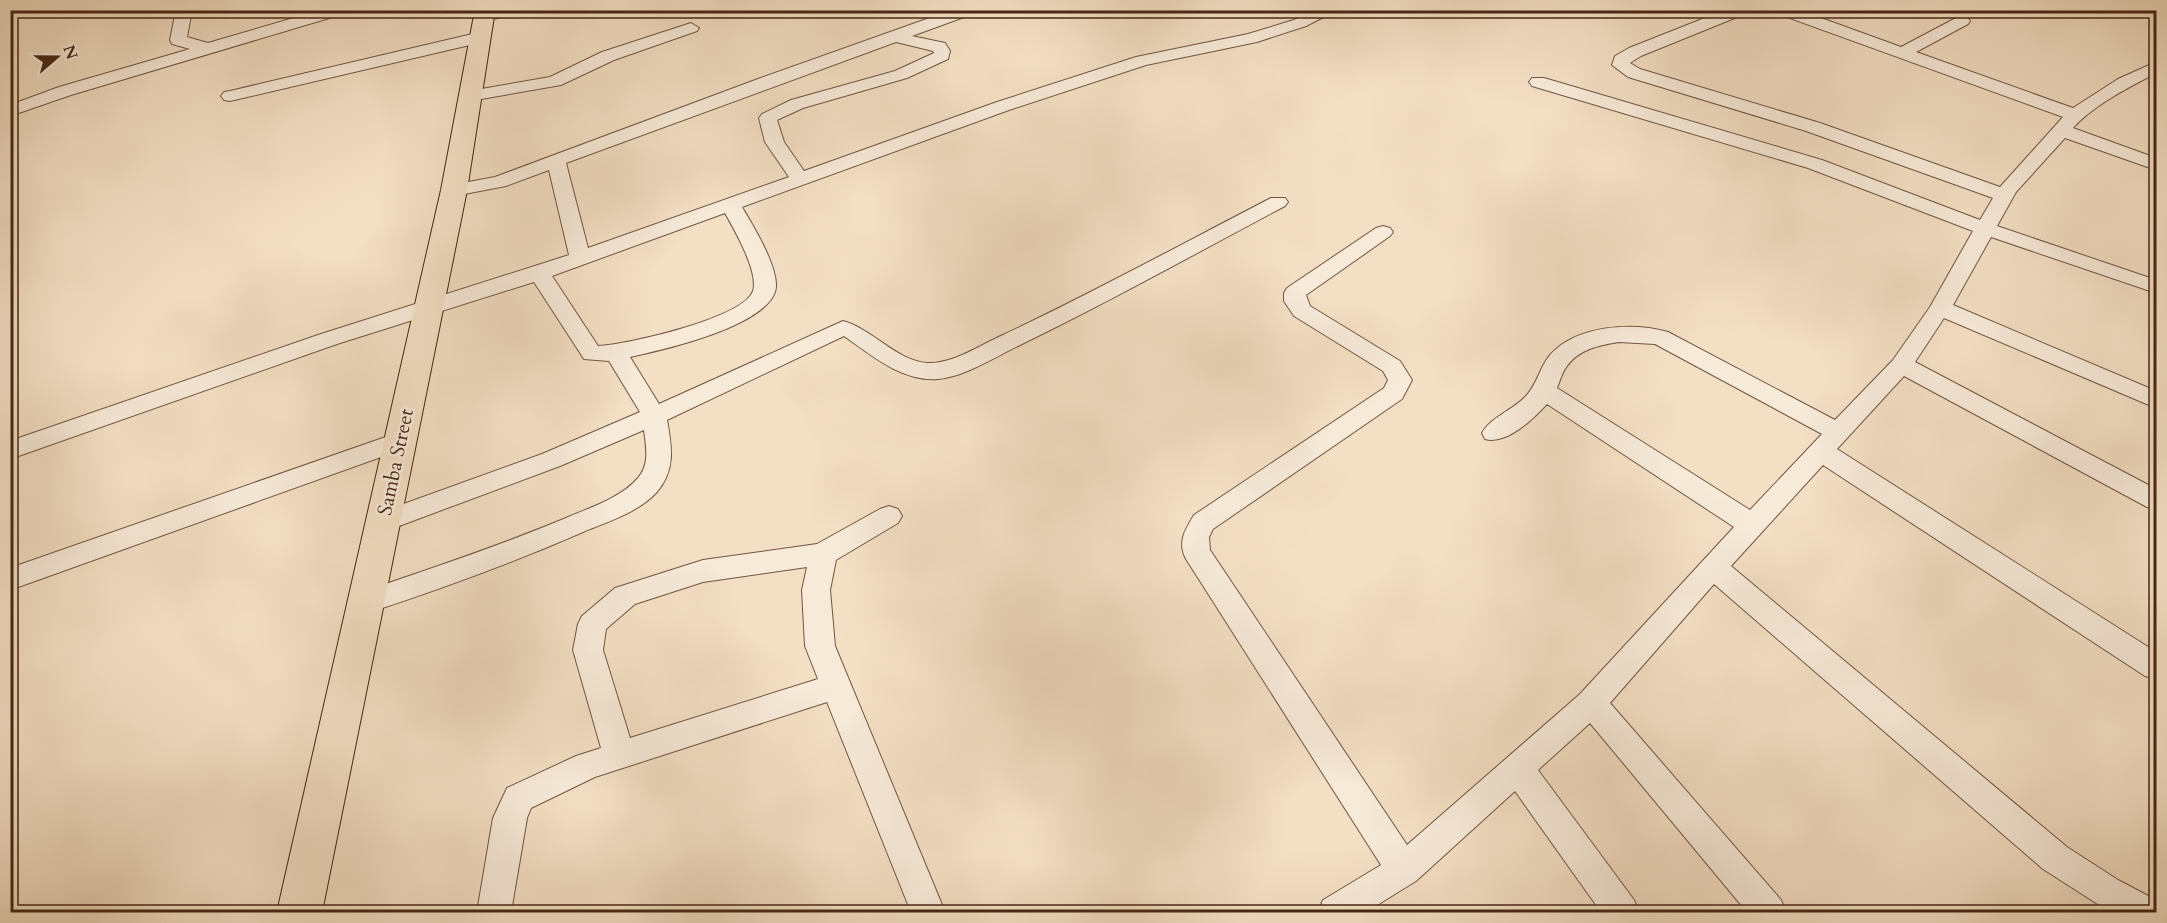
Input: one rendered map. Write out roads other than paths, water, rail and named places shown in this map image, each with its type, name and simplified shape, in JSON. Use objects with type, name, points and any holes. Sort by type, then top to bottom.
[{"type":"main road","name":"Samba Street","points":[[299,912],[454,190],[470,96],[491,18]]},
{"type":"street","points":[[184,10],[178,40],[206,48]]},
{"type":"street","points":[[10,111],[65,91],[340,10]]},
{"type":"street","points":[[454,190],[499,182],[896,37],[937,15],[969,10]]},
{"type":"street","points":[[10,450],[329,339],[539,273],[1003,106],[1175,53],[1251,38],[1300,23],[1329,10]]},
{"type":"street","points":[[1741,10],[1635,52],[1622,60],[1621,65],[1641,76],[1813,127],[2004,195]]},
{"type":"street","points":[[1782,10],[1902,53],[2068,123],[2157,164]]},
{"type":"street","points":[[230,96],[491,18]]},
{"type":"street","points":[[1902,53],[1962,21]]},
{"type":"street","points":[[470,96],[555,81],[608,57],[691,28]]},
{"type":"street","points":[[800,179],[775,141],[768,126],[768,118],[776,111],[887,80],[942,55],[939,47],[896,37]]},
{"type":"street","points":[[1335,912],[1404,870],[1591,703],[1713,567],[1901,365],[1940,308],[2004,195],[2068,123],[2151,74]]},
{"type":"street","points":[[1538,82],[1815,164],[1986,229],[2157,287]]},
{"type":"street","points":[[556,161],[580,257]]},
{"type":"street","points":[[382,522],[551,460],[654,416],[843,328],[852,331],[907,367],[918,371],[940,372],[952,368],[1038,327],[1278,202]]},
{"type":"street","points":[[539,273],[588,351],[601,355],[616,353],[653,345],[708,327],[742,313],[756,304],[763,295],[765,286],[754,249],[730,204]]},
{"type":"street","points":[[1383,232],[1295,293],[1295,302],[1302,311],[1392,366],[1400,380],[1393,393],[1203,522],[1195,537],[1196,552],[1404,870]]},
{"type":"street","points":[[1940,308],[2157,400]]},
{"type":"street","points":[[1494,433],[1525,412],[1544,391],[1557,362],[1579,344],[1611,336],[1660,337],[1829,441],[2157,667]]},
{"type":"street","points":[[364,603],[521,548],[617,507],[646,487],[657,471],[660,453],[654,416],[616,353]]},
{"type":"street","points":[[1901,365],[2157,500]]},
{"type":"street","points":[[1544,391],[1752,525]]},
{"type":"street","points":[[10,579],[399,441]]},
{"type":"street","points":[[619,756],[588,650],[592,624],[626,596],[703,571],[823,554],[889,516]]},
{"type":"street","points":[[823,554],[816,590],[820,646],[928,912]]},
{"type":"street","points":[[1713,567],[2055,858],[2144,912]]},
{"type":"street","points":[[494,912],[510,818],[519,798],[587,766],[836,686]]},
{"type":"street","points":[[1591,703],[1769,912]]},
{"type":"street","points":[[1518,769],[1622,912]]}]
